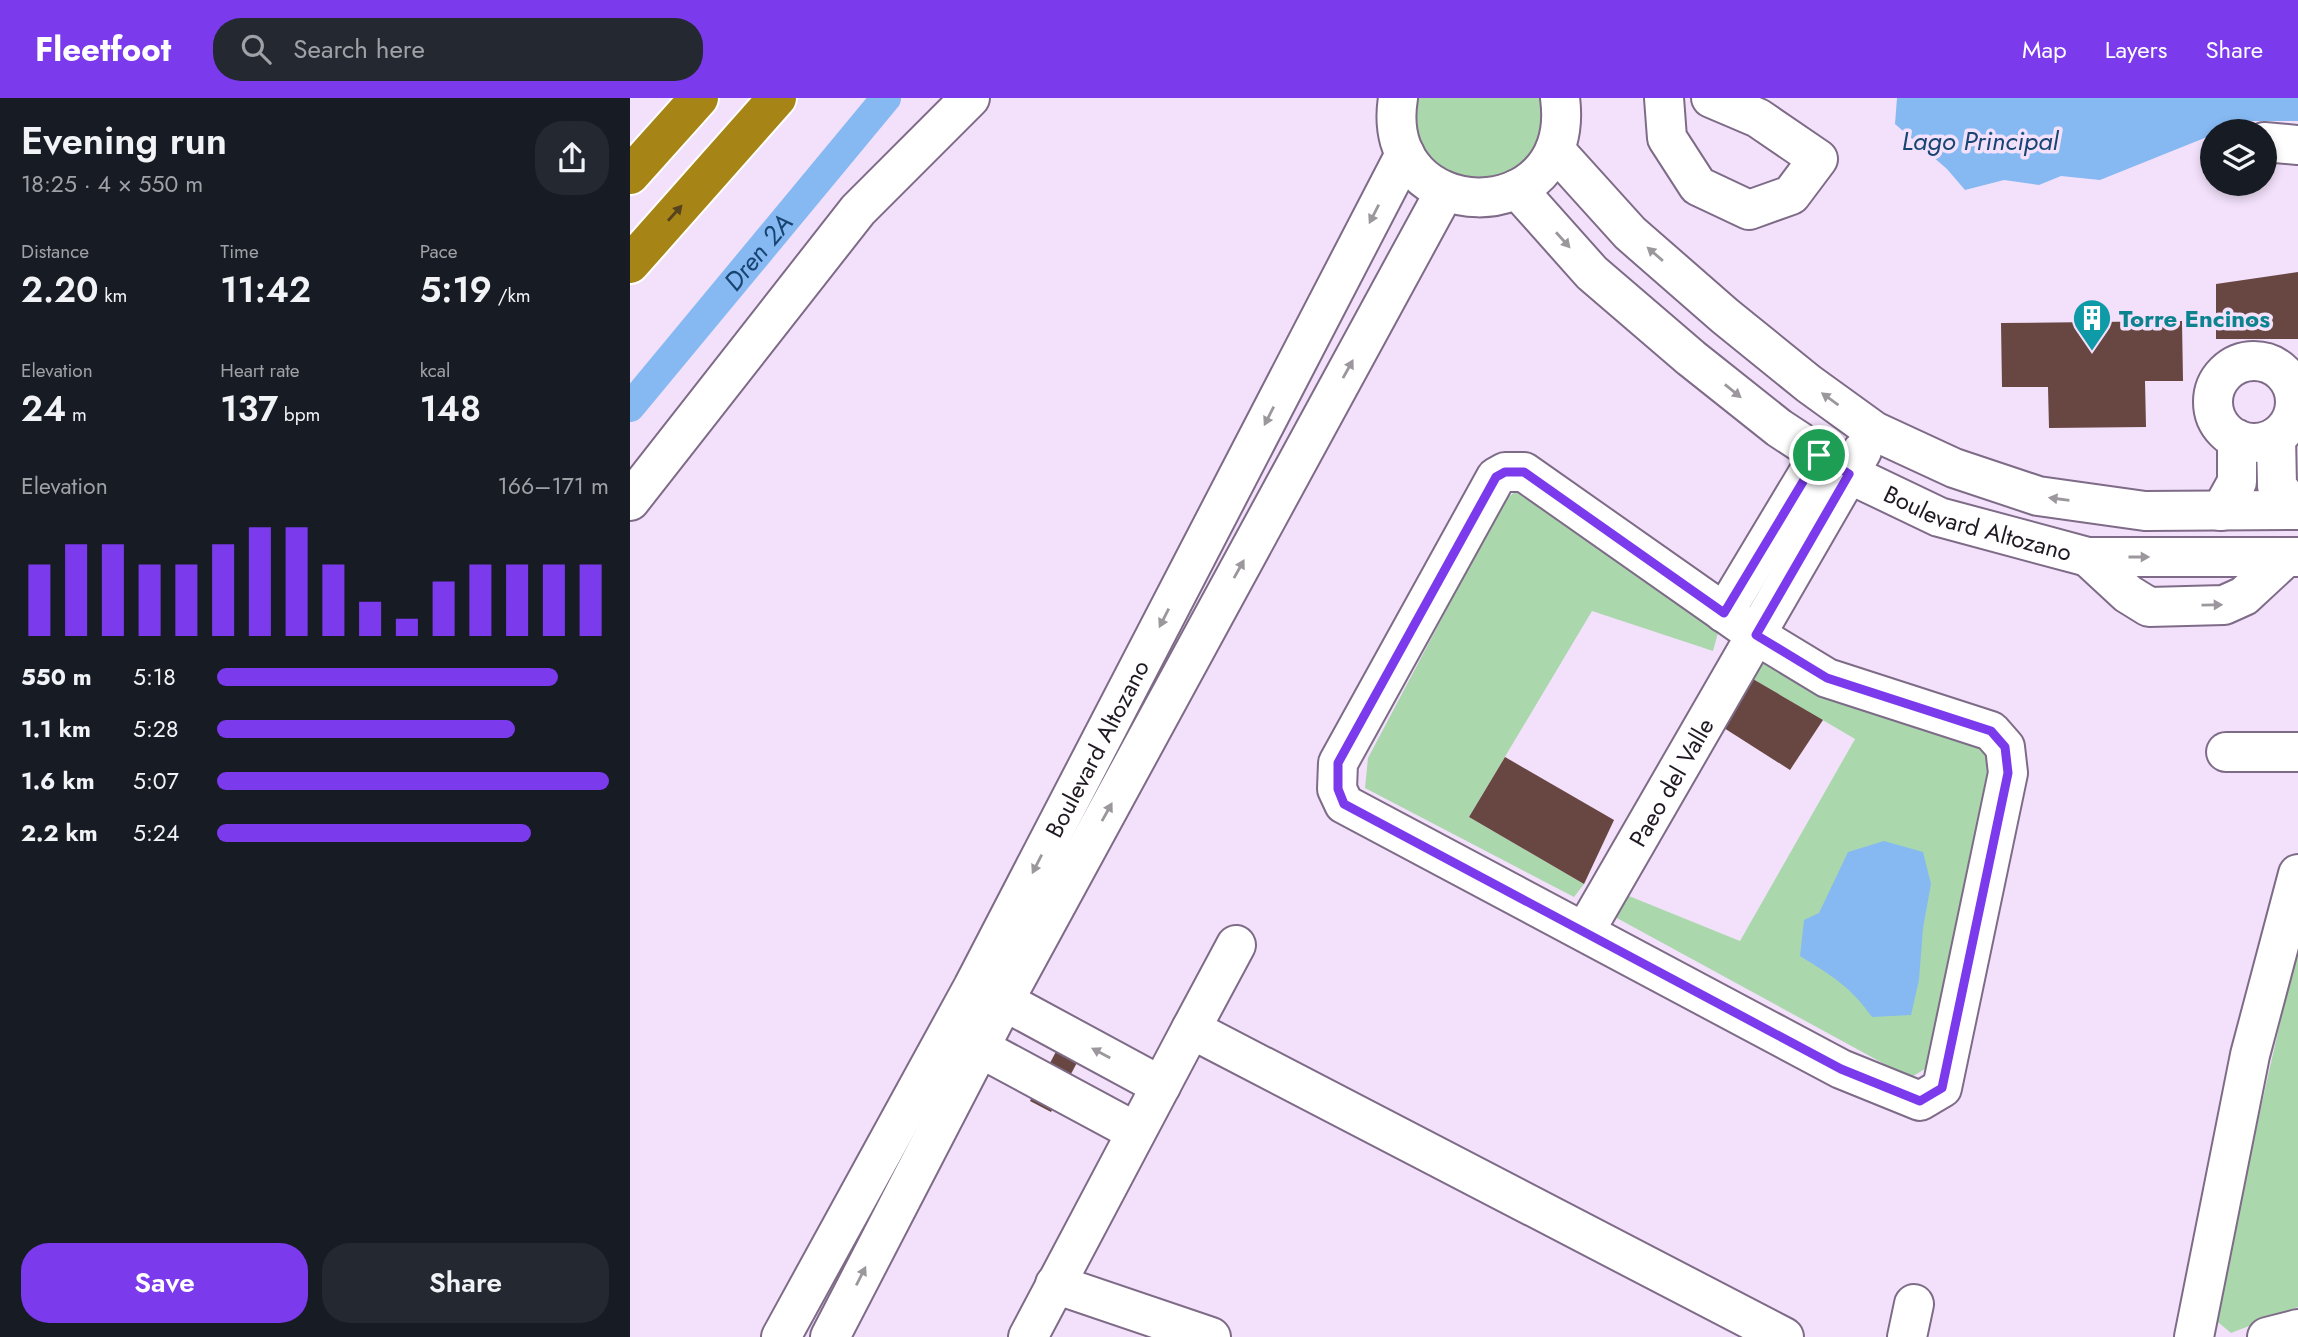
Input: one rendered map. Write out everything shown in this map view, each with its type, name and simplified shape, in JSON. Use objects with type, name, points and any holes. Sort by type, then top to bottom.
[{"type":"highway","points":[[630,176],[699,98]]},
{"type":"highway","points":[[630,264],[777,98]]},
{"type":"street","points":[[630,501],[858,210],[970,98]]},
{"type":"street","points":[[1397,99],[1399,136],[1405,154],[1422,176],[1445,191],[1462,197],[1482,198],[1517,190],[1545,166],[1555,150],[1561,132],[1560,98]]},
{"type":"street","points":[[1664,98],[1667,138],[1698,186],[1749,210],[1791,195],[1818,159],[1758,118],[1711,98]]},
{"type":"street","points":[[2277,143],[2298,145]]},
{"type":"street","name":"Boulevard Altozano","points":[[1555,150],[1641,242],[1735,324],[1809,384],[1874,431],[1954,468],[2038,496],[2146,511],[2297,510]]},
{"type":"street","name":"Boulevard Altozano","points":[[781,1337],[979,975],[1405,154]]},
{"type":"street","name":"Boulevard Altozano","points":[[1517,190],[1592,273],[1691,358],[1779,428],[1834,464],[1939,517],[2088,557],[2292,557]]},
{"type":"street","name":"Boulevard Altozano","points":[[830,1337],[1004,1001],[1445,191]]},
{"type":"street","points":[[2242,362],[2269,363],[2280,369],[2289,379],[2296,404],[2293,417],[2276,437],[2251,443],[2237,439],[2225,431],[2217,420],[2213,406],[2214,392],[2220,379],[2242,362]]},
{"type":"street","points":[[1724,613],[1834,464],[1874,431]]},
{"type":"street","points":[[2276,437],[2277,486],[2297,510]]},
{"type":"street","points":[[2221,511],[2237,482],[2237,439]]},
{"type":"street","name":"Paeo del Valle","points":[[1585,931],[1756,635],[1834,464]]},
{"type":"street","points":[[1505,472],[1524,472],[1724,613],[1827,678],[1991,731],[2005,747],[2008,773],[1942,1088],[1920,1101],[1841,1069],[1344,804],[1338,789],[1338,763],[1496,477],[1505,472]]},
{"type":"street","points":[[2226,752],[2298,752]]},
{"type":"street","points":[[2194,1337],[2250,1055],[2298,874]]},
{"type":"street","points":[[1028,1337],[1236,945]]},
{"type":"street","points":[[1004,1001],[1161,1086]]},
{"type":"street","points":[[1191,1029],[1784,1337]]},
{"type":"street","points":[[979,1048],[1136,1132]]},
{"type":"street","points":[[1055,1284],[1211,1337]]},
{"type":"street","points":[[2267,1337],[2298,1329]]},
{"type":"green space","points":[[1415,98],[1541,98],[1543,120],[1539,138],[1530,154],[1517,166],[1484,178],[1466,178],[1449,172],[1434,162],[1420,147],[1414,127]]},
{"type":"green space","points":[[1527,484],[1719,629],[1713,651],[1592,611],[1469,817],[1584,884],[1574,897],[1365,788],[1368,758],[1505,499]]},
{"type":"green space","points":[[1765,658],[1981,743],[1994,773],[1928,1067],[1910,1078],[1615,917],[1624,894],[1740,941],[1855,739],[1753,679]]},
{"type":"green space","points":[[2298,944],[2298,1307],[2231,1333],[2213,1318]]},
{"type":"water","name":"Lago Principal","points":[[1897,98],[2298,98],[2298,121],[2200,119],[2200,140],[2100,180],[2061,176],[2039,185],[2004,180],[1965,190],[1947,169],[1895,124]]},
{"type":"water","points":[[1884,841],[1923,852],[1931,884],[1923,928],[1919,980],[1911,1015],[1872,1017],[1848,989],[1800,956],[1804,920],[1819,913],[1848,852]]},
{"type":"building","points":[[2298,272],[2298,339],[2216,339],[2216,284]]},
{"type":"building","name":"Torre Encinos","points":[[2182,321],[2183,381],[2145,381],[2146,427],[2049,428],[2048,387],[2002,387],[2001,323]]},
{"type":"building","points":[[1753,679],[1823,720],[1790,770],[1724,728]]},
{"type":"building","points":[[1505,757],[1614,820],[1584,884],[1469,817]]},
{"type":"building","points":[[1070,1025],[1091,1036],[1051,1112],[1030,1101]]},
{"type":"waterway","name":"Dren 2A","points":[[630,407],[886,98]]},
{"type":"place","name":"Torre Encinos","points":[[2092,352]]},
{"type":"route","points":[[1819,455],[1849,474],[1756,635],[1827,678],[1991,731],[2005,747],[2008,773],[1942,1088],[1920,1101],[1841,1069],[1344,804],[1338,789],[1338,763],[1496,477],[1505,472],[1524,472],[1724,613],[1819,455]]}]
